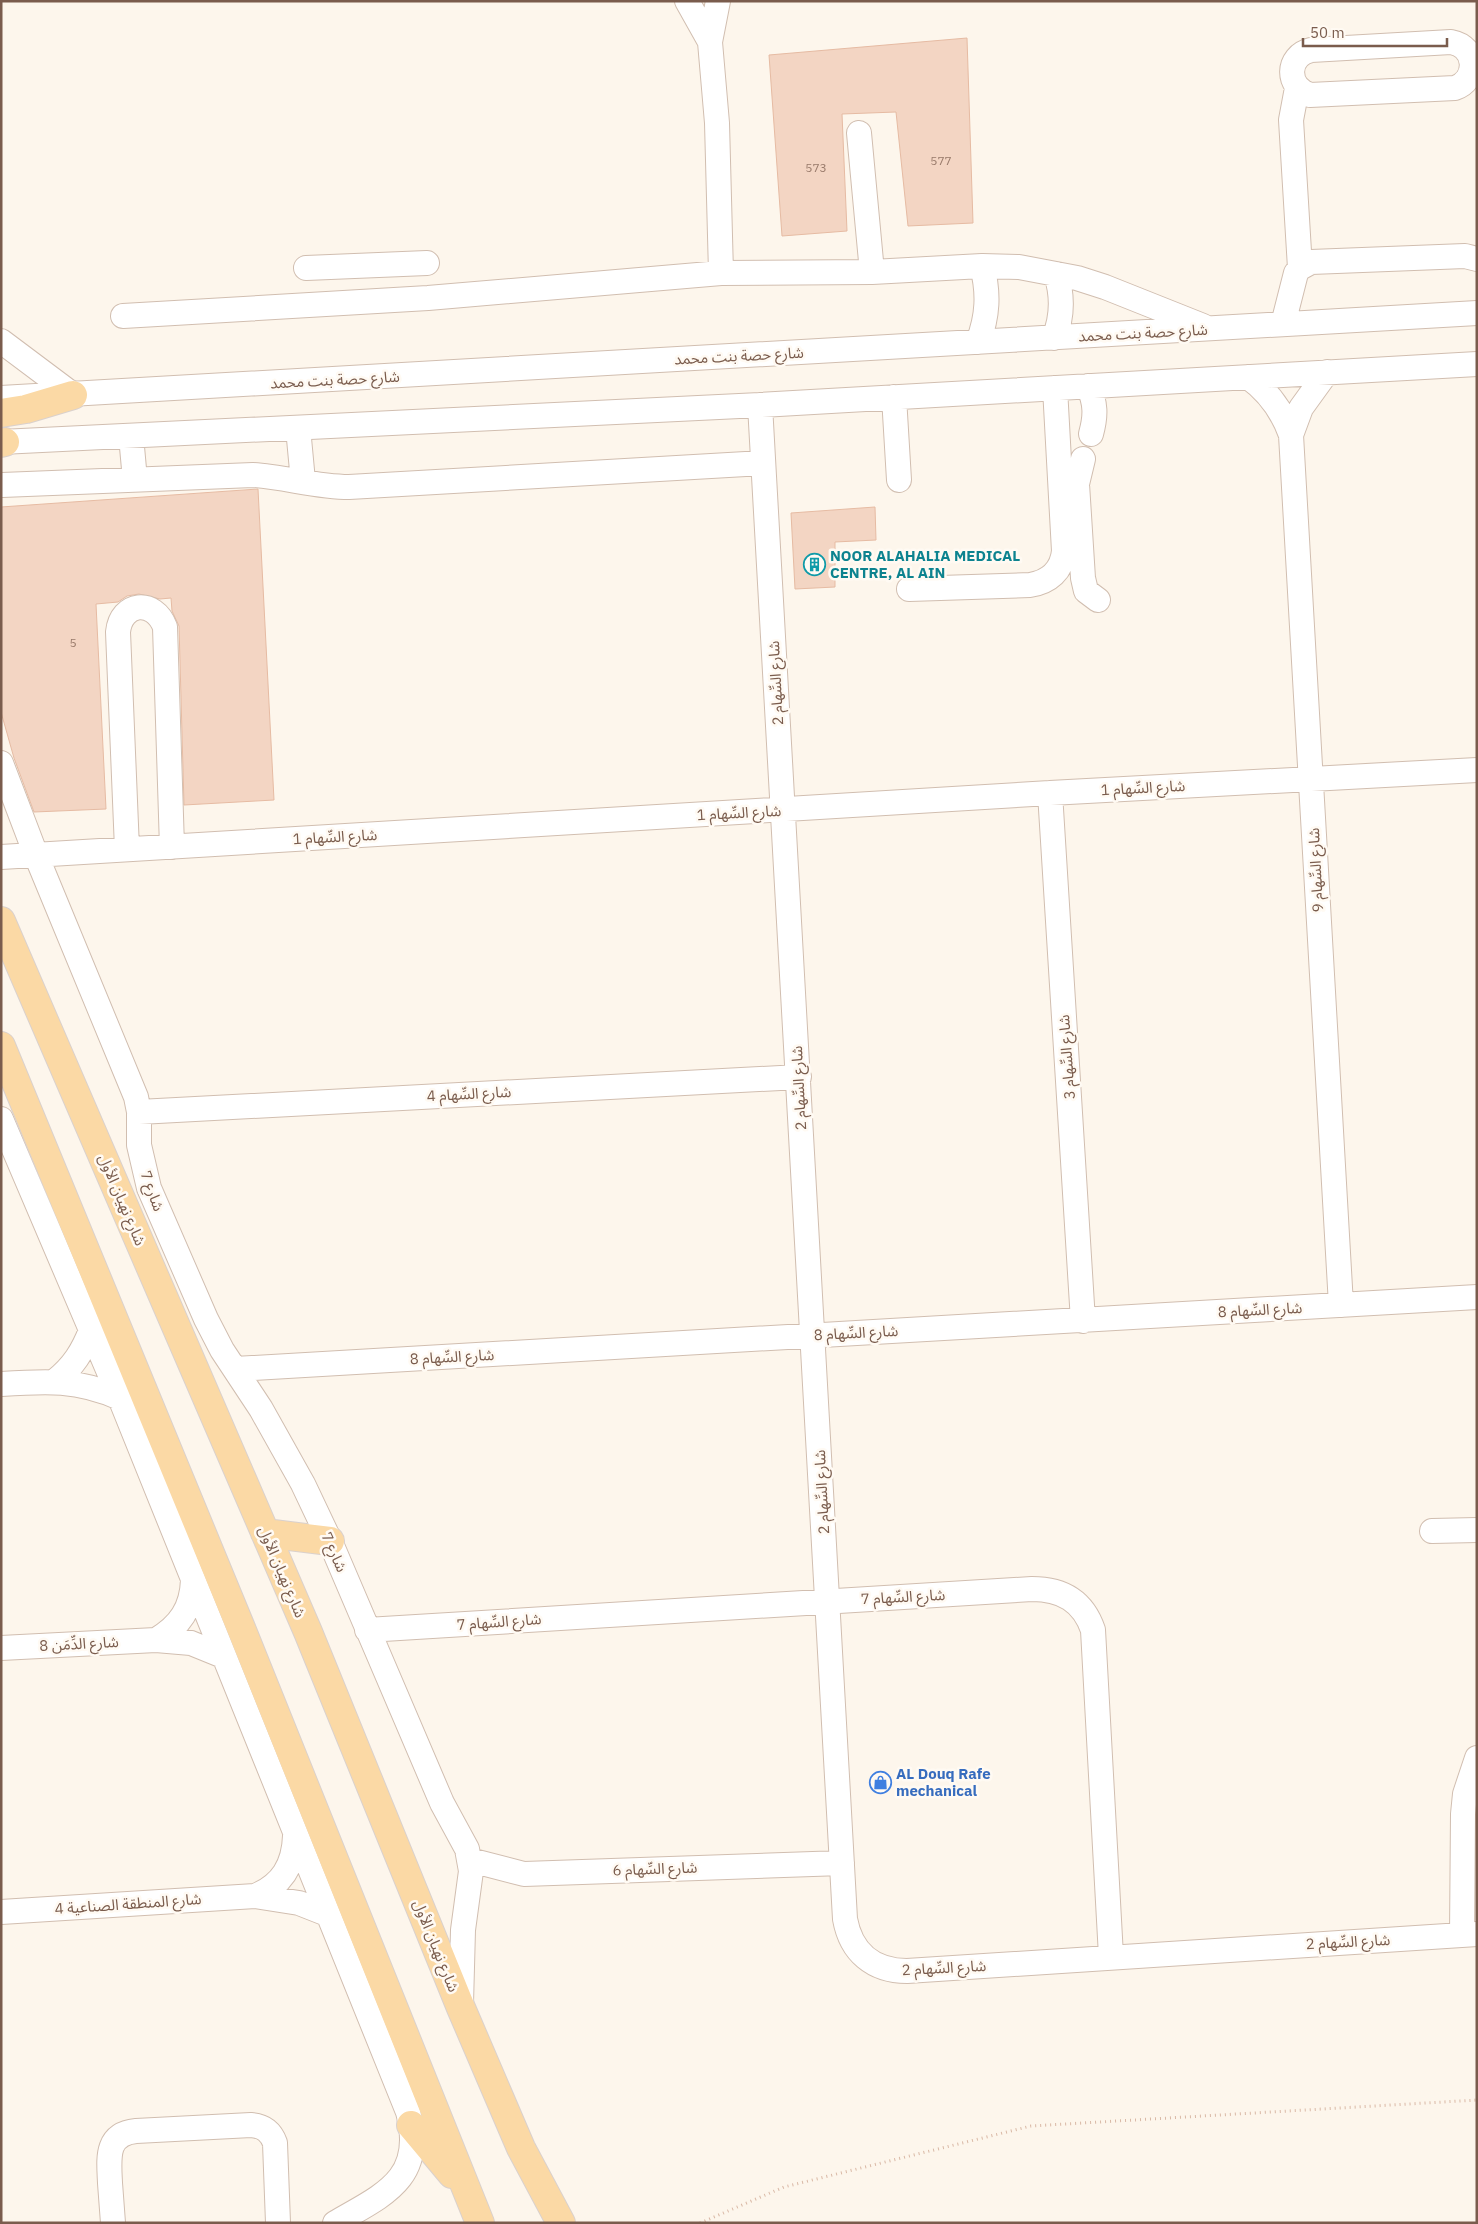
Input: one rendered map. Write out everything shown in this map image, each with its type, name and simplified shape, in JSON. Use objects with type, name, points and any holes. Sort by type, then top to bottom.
[{"type":"main road","points":[[1,413],[26,409],[73,395]]},
{"type":"main road","name":"شارع نهيان الأول","points":[[1,921],[308,1632],[460,2008],[521,2148],[561,2223]]},
{"type":"main road","points":[[1,1046],[241,1628],[480,2223]]},
{"type":"main road","points":[[265,1533],[330,1541]]},
{"type":"main road","points":[[412,2125],[468,2192]]},
{"type":"street","points":[[687,1],[710,42]]},
{"type":"street","points":[[718,1],[710,42],[717,123],[720,273]]},
{"type":"street","points":[[1283,324],[1294,279],[1300,268],[1291,120],[1297,88],[1293,82],[1292,68],[1299,56],[1311,50],[1451,42],[1466,47],[1475,60],[1473,75],[1462,86],[1454,88],[1310,95],[1297,88]]},
{"type":"street","points":[[859,133],[872,272]]},
{"type":"street","points":[[1300,268],[1311,262],[1465,256],[1477,259]]},
{"type":"street","points":[[306,268],[427,263]]},
{"type":"street","points":[[124,316],[428,298],[720,273],[872,272],[982,266],[1019,267],[1056,274],[1105,287],[1209,329]]},
{"type":"street","points":[[978,342],[986,318],[987,304],[982,266]]},
{"type":"street","points":[[1054,338],[1060,319],[1062,299],[1056,274]]},
{"type":"street","name":"شارع حصة بنت محمد","points":[[1,398],[1477,313]]},
{"type":"street","points":[[1,341],[73,395]]},
{"type":"street","points":[[2,443],[760,405],[1477,364]]},
{"type":"street","name":"شارع السِّهام 9","points":[[1291,435],[1301,408],[1327,372]]},
{"type":"street","name":"شارع السِّهام 9","points":[[1248,377],[1258,384],[1274,402],[1287,423],[1291,435],[1341,1305]]},
{"type":"street","points":[[1098,386],[1092,395],[1098,432]]},
{"type":"street","points":[[909,589],[1037,584],[1051,578],[1056,572],[1063,559],[1064,552],[1055,388]]},
{"type":"street","points":[[894,397],[899,480]]},
{"type":"street","name":"شارع السِّهام 2","points":[[760,405],[847,1932],[860,1954],[881,1968],[906,1971],[1110,1956],[1469,1935]]},
{"type":"street","points":[[298,428],[303,481]]},
{"type":"street","points":[[131,436],[135,480]]},
{"type":"street","points":[[1083,459],[1077,484],[1083,578],[1086,591],[1098,600]]},
{"type":"street","points":[[2,485],[252,475],[303,481],[326,486],[349,487],[763,463]]},
{"type":"street","points":[[128,849],[118,632],[122,618],[132,609],[140,607],[153,610],[158,614],[165,627],[172,847]]},
{"type":"street","name":"شارع 7","points":[[1,764],[36,855],[132,1084],[139,1112],[139,1145],[149,1188],[213,1335],[284,1449],[330,1541],[449,1820],[462,1840],[470,1860],[470,1882],[463,1930],[460,2008]]},
{"type":"street","name":"شارع السِّهام 1","points":[[1,857],[783,811],[1050,793],[1477,770]]},
{"type":"street","name":"شارع السِّهام 3","points":[[1050,793],[1083,1320]]},
{"type":"street","name":"شارع السِّهام 4","points":[[139,1112],[799,1076]]},
{"type":"street","points":[[1,1119],[6,1138],[120,1398],[412,2125],[412,2151],[403,2174],[395,2185],[386,2193],[336,2223]]},
{"type":"street","name":"شارع السِّهام 8","points":[[235,1369],[1477,1297]]},
{"type":"street","points":[[55,1381],[65,1373],[81,1353],[91,1330]]},
{"type":"street","points":[[1,1384],[55,1381],[89,1386],[120,1398]]},
{"type":"street","points":[[1432,1531],[1477,1530]]},
{"type":"street","points":[[156,1640],[174,1628],[186,1611],[193,1580]]},
{"type":"street","name":"شارع السِّهام 7","points":[[367,1630],[828,1601],[1047,1589],[1060,1592],[1071,1598],[1081,1607],[1088,1618],[1095,1643],[1110,1956]]},
{"type":"street","name":"شارع الدِّمَن 8","points":[[1,1648],[156,1640],[191,1644],[223,1656]]},
{"type":"street","points":[[1469,1935],[1462,1814],[1470,1775],[1477,1758]]},
{"type":"street","name":"شارع المنطقة الصناعية 4","points":[[255,1896],[270,1889],[282,1878],[293,1858],[295,1836]]},
{"type":"street","name":"شارع السِّهام 6","points":[[470,1860],[524,1874],[842,1863]]},
{"type":"street","name":"شارع المنطقة الصناعية 4","points":[[1,1912],[255,1896],[299,1903],[327,1914]]},
{"type":"street","points":[[113,2223],[109,2158],[112,2144],[122,2134],[136,2131],[251,2125],[258,2125],[269,2132],[275,2143],[278,2223]]},
{"type":"path","points":[[700,2223],[784,2187],[1031,2126],[1477,2100]]},
{"type":"building","points":[[967,38],[973,223],[908,226],[896,112],[842,114],[847,231],[782,236],[769,55]]},
{"type":"building","points":[[258,489],[274,800],[184,805],[179,626],[172,611],[171,598],[160,599],[139,594],[127,596],[118,602],[96,604],[106,809],[34,812],[14,758],[1,712],[1,507]]},
{"type":"building","name":"NOOR ALAHALIA MEDICAL CENTRE, AL AIN","points":[[875,507],[876,540],[835,542],[835,587],[795,589],[791,513]]},
{"type":"place","name":"NOOR ALAHALIA MEDICAL CENTRE, AL AIN","points":[[814,565]]},
{"type":"place","name":"AL Douq Rafe mechanical","points":[[880,1783]]}]
